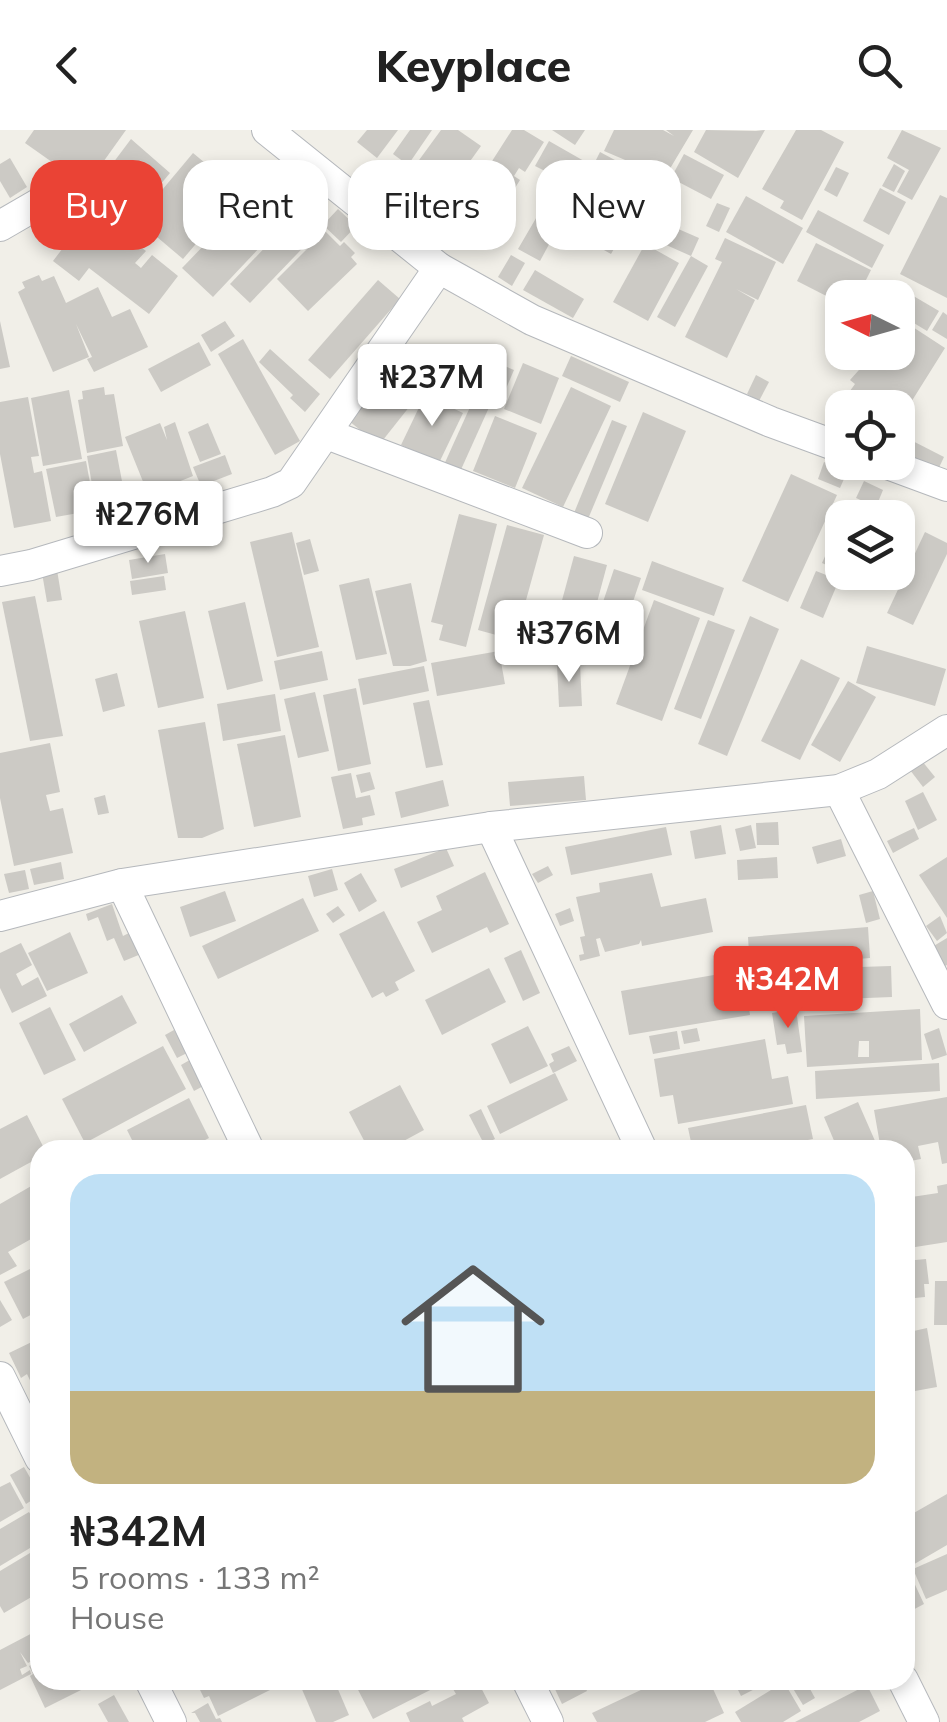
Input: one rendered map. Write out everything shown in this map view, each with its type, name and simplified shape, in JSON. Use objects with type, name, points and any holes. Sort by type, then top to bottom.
[{"type":"street","points":[[266,130],[439,268],[532,320],[825,442]]},
{"type":"street","points":[[0,226],[30,209]]},
{"type":"street","points":[[0,571],[31,566],[291,483],[439,268]]},
{"type":"street","points":[[328,434],[587,533]]},
{"type":"street","points":[[915,474],[947,486]]},
{"type":"street","points":[[0,916],[122,884],[491,827],[838,790],[878,774],[947,730]]},
{"type":"street","points":[[838,790],[947,1004]]},
{"type":"street","points":[[491,827],[637,1140]]},
{"type":"street","points":[[122,884],[244,1140]]},
{"type":"street","points":[[0,1377],[30,1438]]},
{"type":"street","points":[[155,1690],[171,1722]]},
{"type":"street","points":[[532,1690],[548,1722]]},
{"type":"street","points":[[909,1690],[924,1722]]},
{"type":"building","points":[[34,130],[126,130],[105,160],[49,160],[25,143]]},
{"type":"building","points":[[367,130],[398,130],[377,158],[357,142]]},
{"type":"building","points":[[410,130],[432,130],[411,160],[401,160],[393,154]]},
{"type":"building","points":[[441,130],[458,130],[481,146],[471,160],[419,160]]},
{"type":"building","points":[[512,130],[524,130],[544,142],[525,172],[519,168],[516,173],[516,160],[493,160]]},
{"type":"building","points":[[552,130],[585,130],[575,145]]},
{"type":"building","points":[[614,130],[663,130],[674,136],[666,130],[693,130],[675,160],[625,160],[604,151]]},
{"type":"building","points":[[706,130],[765,130],[738,178],[694,152]]},
{"type":"building","points":[[796,130],[821,130],[844,142],[802,220],[780,208],[784,201],[762,189]]},
{"type":"building","points":[[902,130],[941,148],[912,200],[897,192],[909,170],[887,158]]},
{"type":"building","points":[[131,139],[155,160],[115,160]]},
{"type":"building","points":[[549,141],[582,160],[538,160]]},
{"type":"building","points":[[600,152],[615,160],[596,160]]},
{"type":"building","points":[[684,154],[724,175],[711,199],[681,183]]},
{"type":"building","points":[[10,158],[27,187],[10,198],[0,181],[0,164]]},
{"type":"building","points":[[894,164],[905,171],[894,192],[882,186]]},
{"type":"building","points":[[183,165],[183,250],[191,250],[183,259],[163,242],[163,189]]},
{"type":"building","points":[[836,167],[849,173],[837,197],[824,190]]},
{"type":"building","points":[[880,188],[906,202],[889,235],[863,221]]},
{"type":"building","points":[[940,195],[947,198],[947,298],[900,274]]},
{"type":"building","points":[[746,196],[803,228],[783,264],[726,232]]},
{"type":"building","points":[[717,203],[730,208],[719,232],[706,226]]},
{"type":"building","points":[[338,209],[348,218],[348,235],[341,242],[328,230],[328,220]]},
{"type":"building","points":[[818,210],[884,245],[872,268],[806,232]]},
{"type":"building","points":[[536,218],[536,250],[546,250],[540,261],[518,249]]},
{"type":"building","points":[[681,230],[699,238],[691,256],[678,250],[681,250]]},
{"type":"building","points":[[328,234],[355,253],[351,257],[357,264],[308,311],[277,279],[306,250],[328,250]]},
{"type":"building","points":[[725,238],[776,262],[758,300],[736,289],[755,300],[727,358],[685,337],[722,262],[715,259]]},
{"type":"building","points":[[816,243],[871,270],[866,280],[825,280],[825,295],[797,281]]},
{"type":"building","points":[[61,250],[145,250],[135,263],[141,268],[152,255],[178,276],[149,314],[89,268],[79,281],[53,261]]},
{"type":"building","points":[[199,250],[257,250],[213,297],[182,268]]},
{"type":"building","points":[[263,250],[301,250],[250,303],[230,284]]},
{"type":"building","points":[[642,250],[656,250],[679,263],[648,321],[613,302]]},
{"type":"building","points":[[511,255],[525,263],[512,286],[498,277]]},
{"type":"building","points":[[691,256],[708,266],[675,327],[657,317]]},
{"type":"building","points":[[535,270],[584,299],[573,318],[523,290]]},
{"type":"building","points":[[39,275],[42,281],[54,276],[66,303],[98,287],[112,317],[130,309],[148,347],[94,372],[87,359],[92,357],[76,324],[89,357],[53,372],[18,292],[25,288],[22,282]]},
{"type":"building","points":[[378,280],[400,299],[330,379],[308,360]]},
{"type":"building","points":[[915,297],[939,311],[927,331],[915,324]]},
{"type":"building","points":[[943,312],[947,315],[947,339],[932,330]]},
{"type":"building","points":[[0,321],[10,367],[0,369]]},
{"type":"building","points":[[225,321],[235,336],[211,352],[201,335]]},
{"type":"building","points":[[915,328],[945,348],[915,396],[915,390],[851,390],[855,384],[850,380],[859,370],[915,370]]},
{"type":"building","points":[[243,339],[300,441],[275,455],[218,354]]},
{"type":"building","points":[[199,342],[211,365],[161,392],[148,369]]},
{"type":"building","points":[[270,349],[320,394],[305,412],[259,362]]},
{"type":"building","points":[[469,351],[514,370],[499,405],[454,385]]},
{"type":"building","points":[[571,356],[629,382],[620,402],[562,376]]},
{"type":"building","points":[[399,358],[429,382],[379,445],[349,421]]},
{"type":"building","points":[[523,363],[559,378],[541,424],[504,409]]},
{"type":"building","points":[[756,375],[769,382],[759,401],[747,394]]},
{"type":"building","points":[[104,387],[105,395],[114,394],[123,446],[87,453],[78,400],[83,399],[82,391]]},
{"type":"building","points":[[571,387],[611,406],[563,507],[522,488]]},
{"type":"building","points":[[69,390],[82,459],[43,466],[31,398]]},
{"type":"building","points":[[425,395],[463,413],[439,463],[401,445]]},
{"type":"building","points":[[475,396],[491,403],[459,474],[443,467]]},
{"type":"building","points":[[28,397],[39,456],[31,457],[34,473],[42,471],[51,521],[14,528],[0,454],[0,402]]},
{"type":"building","points":[[643,412],[686,431],[648,522],[605,504]]},
{"type":"building","points":[[495,416],[537,433],[515,488],[473,471]]},
{"type":"building","points":[[612,420],[627,426],[588,519],[574,513]]},
{"type":"building","points":[[175,422],[193,476],[148,494],[125,437],[160,423],[167,440],[164,427]]},
{"type":"building","points":[[208,423],[221,454],[200,462],[188,432]]},
{"type":"building","points":[[915,442],[944,457],[935,476],[915,466]]},
{"type":"building","points":[[116,450],[126,502],[96,507],[87,456]]},
{"type":"building","points":[[225,455],[232,474],[201,486],[193,467]]},
{"type":"building","points":[[86,461],[95,510],[56,517],[46,469]]},
{"type":"building","points":[[824,462],[825,480],[844,480],[840,488],[818,479]]},
{"type":"building","points":[[791,474],[837,495],[835,500],[825,500],[825,521],[788,602],[742,581]]},
{"type":"building","points":[[864,481],[883,490],[879,500],[856,498]]},
{"type":"building","points":[[459,514],[497,524],[466,647],[439,640],[443,625],[431,622]]},
{"type":"building","points":[[507,525],[544,535],[515,640],[478,630]]},
{"type":"building","points":[[292,532],[319,647],[277,657],[250,542]]},
{"type":"building","points":[[925,532],[947,543],[947,554],[913,625],[887,613],[898,590],[915,590],[915,553]]},
{"type":"building","points":[[310,539],[319,571],[304,575],[296,543]]},
{"type":"building","points":[[165,554],[168,573],[132,579],[129,560]]},
{"type":"building","points":[[574,556],[607,565],[587,640],[554,630]]},
{"type":"building","points":[[652,561],[724,588],[714,616],[642,590]]},
{"type":"building","points":[[614,569],[641,578],[618,646],[591,638]]},
{"type":"building","points":[[57,570],[62,600],[47,602],[42,573]]},
{"type":"building","points":[[816,571],[825,575],[825,590],[835,590],[823,618],[800,608]]},
{"type":"building","points":[[164,576],[166,590],[132,595],[130,581]]},
{"type":"building","points":[[369,578],[387,654],[356,660],[339,585]]},
{"type":"building","points":[[411,583],[427,661],[393,666],[375,591]]},
{"type":"building","points":[[35,596],[63,736],[30,741],[2,602]]},
{"type":"building","points":[[654,600],[700,618],[662,721],[616,704]]},
{"type":"building","points":[[245,602],[263,681],[227,690],[208,611]]},
{"type":"building","points":[[185,611],[204,698],[158,708],[139,621]]},
{"type":"building","points":[[750,616],[779,629],[727,756],[698,744]]},
{"type":"building","points":[[708,620],[735,630],[701,719],[674,709]]},
{"type":"building","points":[[867,646],[946,669],[935,706],[856,683]]},
{"type":"building","points":[[322,651],[328,680],[280,690],[274,661]]},
{"type":"building","points":[[499,651],[505,684],[437,696],[431,663]]},
{"type":"building","points":[[801,659],[840,678],[800,760],[761,741]]},
{"type":"building","points":[[557,664],[580,664],[582,706],[559,707]]},
{"type":"building","points":[[424,666],[429,691],[363,705],[358,679]]},
{"type":"building","points":[[117,673],[125,706],[103,712],[95,679]]},
{"type":"building","points":[[848,681],[876,697],[840,762],[811,745]]},
{"type":"building","points":[[356,688],[371,764],[338,771],[323,695]]},
{"type":"building","points":[[315,692],[329,751],[298,758],[284,699]]},
{"type":"building","points":[[275,694],[281,731],[223,741],[217,704]]},
{"type":"building","points":[[429,700],[443,765],[426,768],[413,703]]},
{"type":"building","points":[[205,722],[224,829],[202,838],[178,838],[158,730]]},
{"type":"building","points":[[285,735],[301,817],[254,827],[237,744]]},
{"type":"building","points":[[50,743],[60,792],[46,795],[50,811],[63,808],[73,853],[14,866],[0,798],[0,753]]},
{"type":"building","points":[[922,761],[935,777],[923,787],[910,770]]},
{"type":"building","points":[[370,772],[375,789],[361,793],[356,775]]},
{"type":"building","points":[[351,773],[356,798],[370,795],[375,815],[362,818],[363,825],[343,829],[331,777]]},
{"type":"building","points":[[584,776],[586,800],[510,806],[508,782]]},
{"type":"building","points":[[443,780],[449,806],[401,818],[395,792]]},
{"type":"building","points":[[923,792],[937,820],[918,830],[905,801]]},
{"type":"building","points":[[105,795],[109,813],[98,815],[94,798]]},
{"type":"building","points":[[778,822],[779,845],[757,845],[756,823]]},
{"type":"building","points":[[721,825],[726,854],[695,859],[690,831]]},
{"type":"building","points":[[751,825],[756,848],[740,851],[735,829]]},
{"type":"building","points":[[666,827],[672,855],[571,875],[565,847]]},
{"type":"building","points":[[914,828],[919,839],[893,853],[887,841]]},
{"type":"building","points":[[841,839],[846,856],[817,864],[812,847]]},
{"type":"building","points":[[446,848],[454,866],[401,888],[394,869]]},
{"type":"building","points":[[777,857],[778,878],[738,880],[737,860]]},
{"type":"building","points":[[947,857],[947,918],[919,875]]},
{"type":"building","points":[[61,862],[64,879],[34,885],[30,869]]},
{"type":"building","points":[[548,866],[553,875],[538,883],[532,874]]},
{"type":"building","points":[[332,869],[338,890],[314,897],[308,876]]},
{"type":"building","points":[[25,870],[29,889],[9,893],[4,874]]},
{"type":"building","points":[[485,872],[509,924],[490,933],[487,927],[432,953],[417,922],[442,910],[436,896]]},
{"type":"building","points":[[361,873],[377,901],[359,912],[344,883]]},
{"type":"building","points":[[652,873],[661,907],[706,898],[713,932],[642,946],[641,940],[639,944],[605,952],[600,938],[596,939],[600,956],[580,961],[579,955],[584,954],[580,937],[585,936],[576,897],[600,892],[599,883]]},
{"type":"building","points":[[225,891],[236,921],[190,937],[180,907]]},
{"type":"building","points":[[873,891],[880,919],[866,923],[859,895]]},
{"type":"building","points":[[303,898],[319,931],[218,979],[202,946]]},
{"type":"building","points":[[112,904],[123,936],[131,932],[141,954],[124,961],[114,938],[107,941],[98,917],[88,921],[86,914]]},
{"type":"building","points":[[338,906],[345,915],[333,923],[326,914]]},
{"type":"building","points":[[570,908],[574,921],[560,926],[555,914]]},
{"type":"building","points":[[384,911],[415,971],[395,982],[399,990],[386,997],[383,992],[372,998],[339,934]]},
{"type":"building","points":[[940,916],[947,933],[937,941],[926,926]]},
{"type":"building","points":[[868,927],[870,958],[750,968],[748,937]]},
{"type":"building","points":[[70,932],[88,973],[47,991],[28,953]]},
{"type":"building","points":[[947,938],[947,965],[943,967],[932,947]]},
{"type":"building","points":[[21,943],[32,965],[16,974],[22,986],[38,977],[47,996],[12,1013],[0,988],[0,953]]},
{"type":"building","points":[[521,950],[540,993],[523,1001],[504,958]]},
{"type":"building","points":[[891,966],[892,997],[766,1002],[766,970]]},
{"type":"building","points":[[489,968],[506,1002],[442,1035],[425,1000]]},
{"type":"building","points":[[743,970],[750,1015],[629,1035],[621,991]]},
{"type":"building","points":[[122,995],[137,1023],[84,1052],[69,1024]]},
{"type":"building","points":[[50,1007],[76,1060],[44,1075],[19,1023]]},
{"type":"building","points":[[796,1009],[802,1052],[787,1054],[785,1044],[777,1045],[772,1013]]},
{"type":"building","points":[[920,1009],[922,1060],[807,1067],[804,1016]],"holes":[[[859,1041],[869,1041],[869,1057],[858,1057]]]},
{"type":"building","points":[[528,1026],[548,1066],[510,1084],[491,1044]]},
{"type":"building","points":[[697,1028],[700,1041],[684,1044],[681,1031]]},
{"type":"building","points":[[939,1028],[947,1055],[932,1060],[924,1034]]},
{"type":"building","points":[[174,1030],[187,1053],[177,1058],[165,1035]]},
{"type":"building","points":[[677,1031],[680,1049],[653,1054],[649,1036]]},
{"type":"building","points":[[765,1039],[772,1079],[788,1076],[793,1104],[678,1124],[673,1095],[660,1097],[654,1059]]},
{"type":"building","points":[[163,1046],[186,1089],[91,1140],[83,1140],[62,1099]]},
{"type":"building","points":[[569,1046],[577,1061],[553,1073],[549,1064],[554,1061],[551,1054]]},
{"type":"building","points":[[195,1057],[209,1083],[194,1091],[181,1065]]},
{"type":"building","points":[[939,1063],[940,1091],[816,1099],[815,1071]]},
{"type":"building","points":[[555,1073],[568,1100],[500,1134],[487,1106]]},
{"type":"building","points":[[400,1085],[424,1130],[406,1140],[364,1140],[349,1112]]},
{"type":"building","points":[[947,1097],[947,1163],[942,1164],[938,1142],[918,1146],[921,1159],[915,1160],[915,1140],[879,1140],[874,1110]]},
{"type":"building","points":[[189,1098],[209,1138],[132,1140],[127,1130]]},
{"type":"building","points":[[858,1102],[875,1140],[834,1140],[824,1117]]},
{"type":"building","points":[[806,1105],[813,1139],[691,1140],[688,1128]]},
{"type":"building","points":[[481,1109],[495,1139],[482,1140],[469,1115]]},
{"type":"building","points":[[27,1115],[40,1140],[30,1140],[30,1162],[0,1179],[0,1129]]},
{"type":"building","points":[[947,1184],[947,1242],[915,1247],[915,1196],[938,1193],[937,1186]]},
{"type":"building","points":[[30,1187],[30,1240],[8,1252],[17,1266],[0,1275],[0,1204]]},
{"type":"building","points":[[926,1259],[929,1284],[924,1284],[925,1297],[915,1298],[915,1260]]},
{"type":"building","points":[[30,1269],[30,1315],[23,1319],[4,1282]]},
{"type":"building","points":[[935,1281],[947,1281],[947,1325],[934,1325]]},
{"type":"building","points":[[0,1300],[12,1320],[0,1327]]},
{"type":"building","points":[[927,1328],[937,1387],[915,1391],[915,1331]]},
{"type":"building","points":[[30,1343],[30,1380],[27,1374],[21,1378],[9,1353]]},
{"type":"building","points":[[24,1467],[30,1478],[30,1501],[26,1504],[10,1475]]},
{"type":"building","points":[[10,1482],[24,1508],[0,1522],[0,1487]]},
{"type":"building","points":[[947,1494],[947,1545],[915,1564],[915,1512]]},
{"type":"building","points":[[30,1514],[30,1548],[0,1566],[0,1529]]},
{"type":"building","points":[[30,1553],[30,1598],[4,1613],[0,1606],[0,1571]]},
{"type":"building","points":[[947,1554],[947,1590],[926,1599],[915,1568]]},
{"type":"building","points":[[915,1585],[924,1604],[915,1609]]},
{"type":"building","points":[[30,1634],[30,1662],[20,1652],[27,1666],[20,1669],[22,1675],[30,1670],[30,1675],[0,1690],[0,1650]]},
{"type":"building","points":[[37,1690],[81,1690],[45,1708]]},
{"type":"building","points":[[200,1690],[270,1690],[218,1716],[209,1696],[204,1698]]},
{"type":"building","points":[[302,1690],[338,1690],[349,1715],[333,1722],[316,1722]]},
{"type":"building","points":[[358,1690],[430,1690],[373,1719]]},
{"type":"building","points":[[454,1690],[482,1690],[489,1703],[462,1718],[464,1722],[410,1722],[406,1713],[456,1694]]},
{"type":"building","points":[[555,1690],[587,1690],[587,1691],[562,1704]]},
{"type":"building","points":[[641,1690],[714,1690],[724,1713],[705,1722],[597,1722],[592,1713]]},
{"type":"building","points":[[771,1690],[789,1690],[801,1711],[783,1722],[741,1722],[735,1712]]},
{"type":"building","points":[[794,1690],[811,1690],[815,1698],[803,1705]]},
{"type":"building","points":[[857,1690],[870,1690],[880,1711],[859,1722],[795,1722]]},
{"type":"building","points":[[114,1695],[129,1722],[108,1722],[98,1704]]},
{"type":"building","points":[[208,1703],[216,1719],[222,1722],[200,1722],[191,1713]]}]
